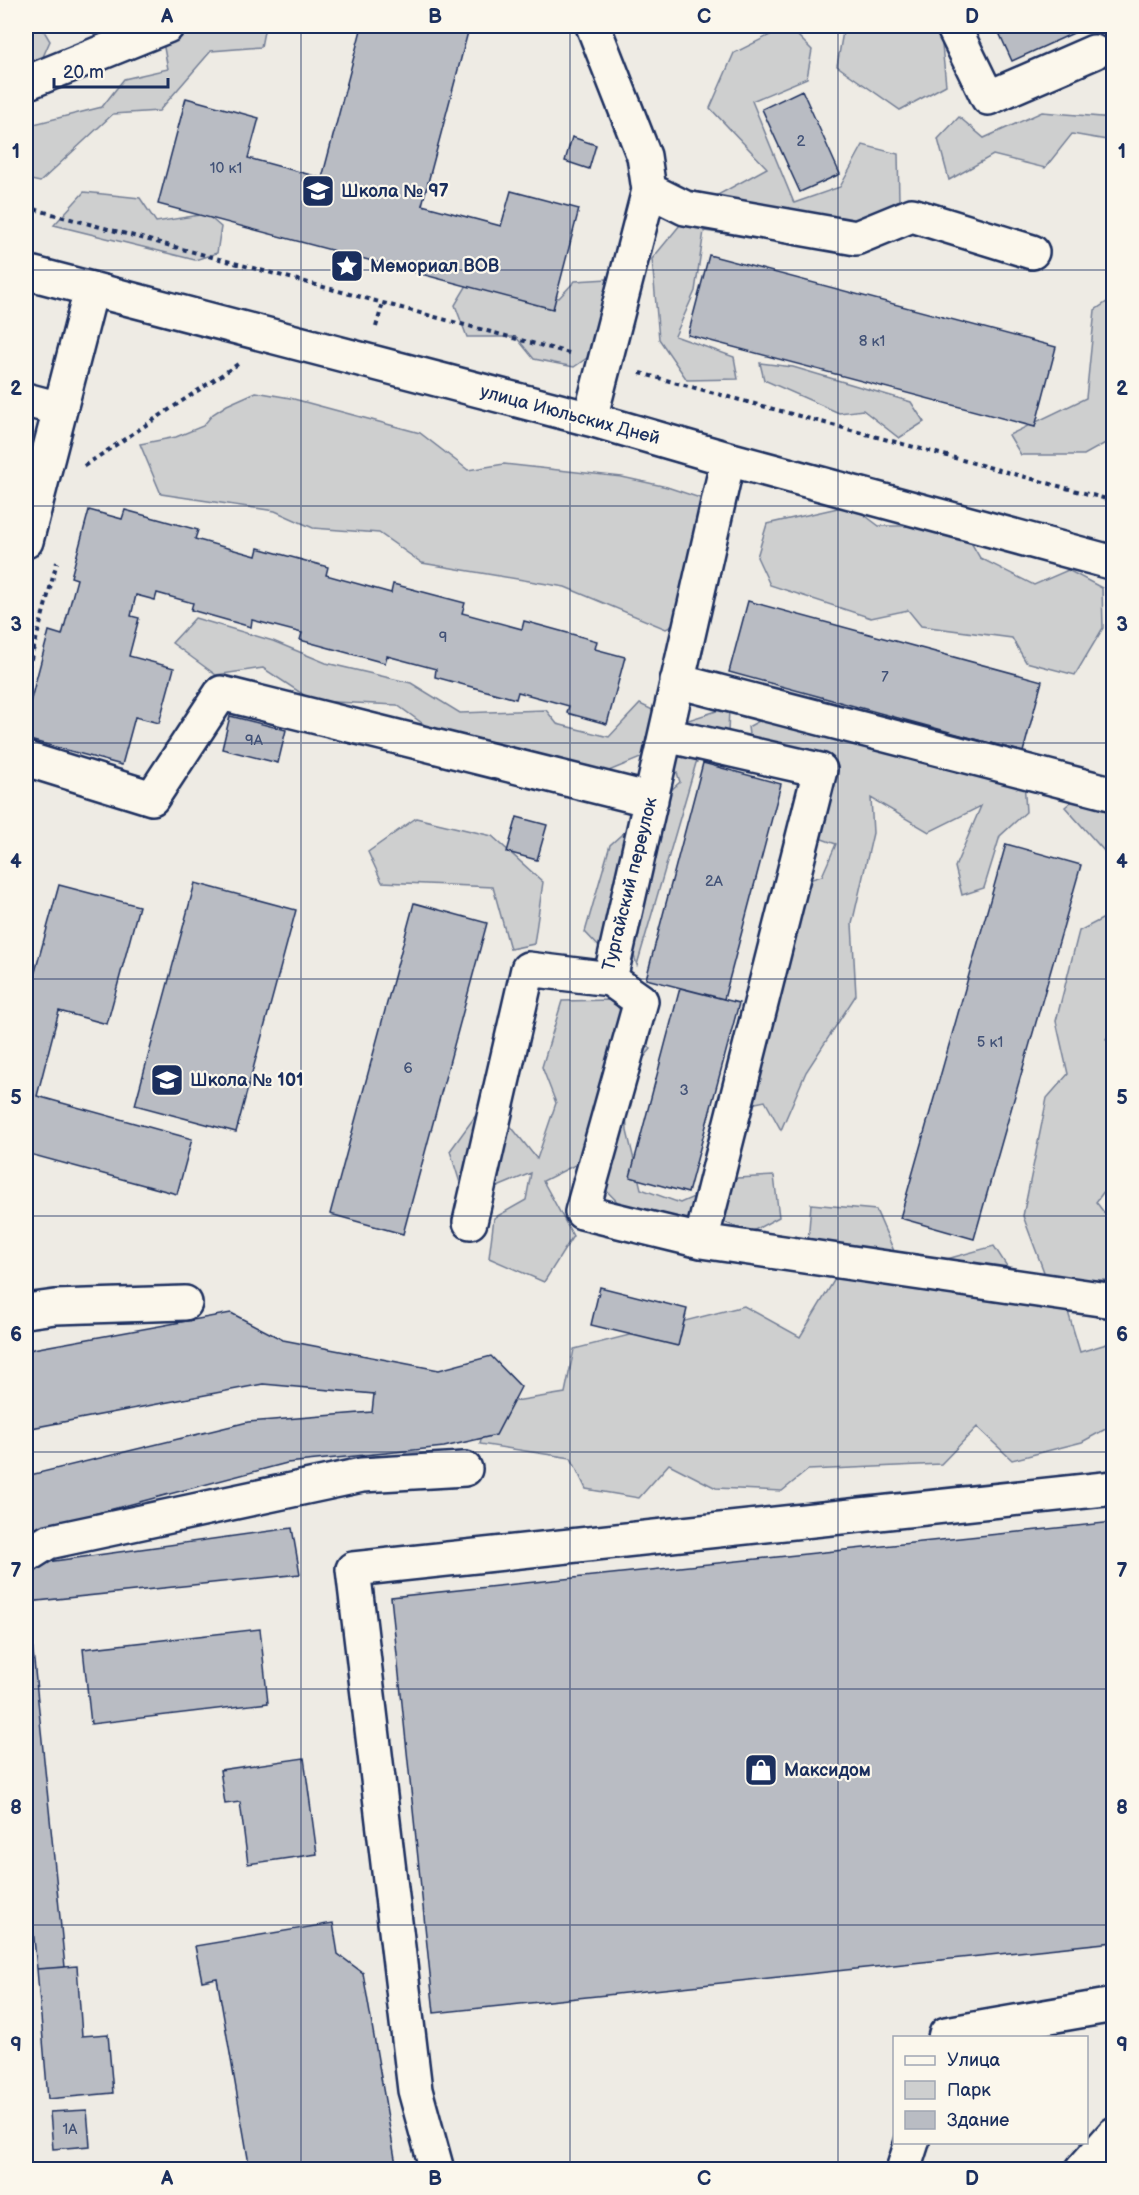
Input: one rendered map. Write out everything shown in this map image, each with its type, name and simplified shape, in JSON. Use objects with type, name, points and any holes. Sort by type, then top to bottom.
[{"type":"street","points":[[26,83],[167,26]]},
{"type":"street","points":[[590,419],[649,190],[644,156],[593,26]]},
{"type":"street","points":[[953,26],[988,98],[1094,52]]},
{"type":"street","points":[[649,190],[685,208],[856,238],[912,215],[1032,252]]},
{"type":"street","name":"улица Июльских Дней","points":[[26,272],[590,419],[728,459],[1113,562]]},
{"type":"street","points":[[26,541],[31,495],[60,409],[91,290]]},
{"type":"street","points":[[26,400],[60,409]]},
{"type":"street","name":"Тургайский переулок","points":[[470,1222],[528,969],[610,979],[728,459]]},
{"type":"street","points":[[678,681],[1113,794]]},
{"type":"street","points":[[26,759],[152,798],[221,693],[651,800]]},
{"type":"street","points":[[666,735],[820,770],[701,1241]]},
{"type":"street","points":[[610,979],[640,1001],[582,1212],[701,1241],[1113,1301]]},
{"type":"street","points":[[26,1311],[55,1307],[185,1303]]},
{"type":"street","points":[[26,1556],[48,1542],[362,1475],[465,1469]]},
{"type":"street","points":[[437,2169],[416,2090],[353,1569],[1113,1488]]},
{"type":"street","points":[[945,2036],[946,2034],[1113,2005]]},
{"type":"street","points":[[1082,2169],[1113,2134]]},
{"type":"street","points":[[903,2169],[911,2144]]},
{"type":"path","points":[[83,467],[244,361]]},
{"type":"path","points":[[26,677],[59,555]]},
{"type":"green space","points":[[26,26],[41,26],[50,41],[38,68],[26,73]]},
{"type":"green space","points":[[173,26],[265,26],[261,47],[211,51],[159,111],[113,114],[40,182],[26,179],[26,126],[102,107],[124,79],[168,69],[162,37]]},
{"type":"green space","points":[[788,26],[812,50],[807,78],[752,101],[794,203],[840,187],[863,145],[898,154],[899,200],[857,224],[788,242],[704,231],[695,291],[675,336],[734,357],[738,379],[687,380],[659,339],[652,259],[694,208],[767,168],[710,108],[734,53]]},
{"type":"green space","points":[[844,26],[940,26],[946,85],[900,110],[837,66]]},
{"type":"green space","points":[[1042,112],[1113,118],[1113,141],[1072,134],[1045,168],[993,155],[949,180],[938,139],[959,117],[984,138]]},
{"type":"green space","points":[[84,192],[140,198],[156,222],[206,214],[221,227],[217,253],[195,260],[54,225]]},
{"type":"green space","points":[[608,279],[632,296],[614,339],[574,367],[534,359],[516,337],[467,337],[455,305],[467,285],[559,298],[575,281]]},
{"type":"green space","points":[[1113,298],[1114,433],[1111,440],[1084,455],[1021,455],[1009,435],[1086,398],[1095,310]]},
{"type":"green space","points":[[760,363],[793,367],[911,402],[924,422],[899,438],[863,410],[839,413],[764,380]]},
{"type":"green space","points":[[256,392],[290,398],[420,433],[468,470],[504,464],[622,477],[667,487],[703,499],[702,534],[714,606],[666,629],[565,587],[422,563],[379,533],[313,528],[275,511],[161,494],[140,444],[176,437],[203,426],[213,414],[227,405]]},
{"type":"green space","points":[[851,505],[879,526],[930,526],[969,539],[980,558],[1034,585],[1068,570],[1102,588],[1103,628],[1075,675],[1026,662],[1012,638],[921,626],[908,610],[871,618],[770,585],[757,557],[767,524]]},
{"type":"green space","points":[[195,618],[273,641],[326,663],[411,683],[460,713],[546,710],[557,724],[609,737],[640,704],[661,714],[643,757],[604,773],[447,741],[397,705],[313,701],[263,668],[216,675],[172,643]]},
{"type":"green space","points":[[792,703],[1023,763],[1026,812],[1000,836],[984,888],[962,895],[955,867],[981,806],[929,832],[871,798],[873,833],[852,924],[856,995],[806,1072],[781,1130],[765,1101],[727,1109],[762,1029],[748,982],[780,889],[822,876],[836,844],[794,829],[793,801],[806,783],[753,764],[748,727]]},
{"type":"green space","points":[[729,707],[728,734],[696,763],[637,965],[630,944],[602,950],[585,932],[610,845],[680,782],[670,751],[685,721]]},
{"type":"green space","points":[[1100,777],[1113,780],[1113,861],[1065,807]]},
{"type":"green space","points":[[416,818],[492,836],[543,882],[534,944],[510,949],[493,887],[382,882],[368,852]]},
{"type":"green space","points":[[1113,892],[1114,1028],[1106,1039],[1113,1046],[1113,1179],[1096,1202],[1113,1224],[1113,1280],[1047,1280],[1023,1216],[1047,1098],[1068,1074],[1056,1021],[1079,931],[1108,916]]},
{"type":"green space","points":[[612,1000],[651,1049],[625,1080],[627,1131],[641,1189],[680,1203],[737,1178],[774,1176],[779,1217],[749,1233],[722,1221],[654,1239],[579,1163],[543,1181],[573,1236],[544,1282],[489,1258],[494,1218],[526,1200],[531,1173],[488,1191],[461,1186],[450,1151],[476,1115],[509,1124],[537,1159],[556,1103],[542,1067],[562,1001]]},
{"type":"green space","points":[[811,1204],[876,1210],[894,1251],[943,1260],[994,1246],[1030,1302],[1066,1305],[1080,1352],[1113,1342],[1113,1425],[1082,1442],[1012,1460],[977,1427],[941,1464],[808,1470],[782,1491],[716,1488],[669,1464],[639,1498],[586,1489],[571,1458],[480,1444],[490,1405],[565,1393],[574,1349],[744,1306],[800,1337],[850,1254],[808,1242]]},
{"type":"building","points":[[362,26],[442,26],[468,32],[422,205],[501,226],[511,191],[579,209],[553,309],[158,204],[186,98],[259,118],[248,158],[322,178]]},
{"type":"building","points":[[996,26],[1089,26],[1012,61]]},
{"type":"building","points":[[802,90],[840,174],[800,192],[762,109]]},
{"type":"building","points":[[572,137],[596,145],[589,169],[565,161]]},
{"type":"building","points":[[709,255],[1056,347],[1035,427],[688,335]]},
{"type":"building","points":[[89,510],[122,519],[125,510],[198,530],[195,539],[256,556],[258,548],[328,567],[326,575],[391,593],[393,584],[465,603],[462,613],[522,629],[524,621],[597,641],[595,649],[625,657],[607,724],[567,713],[569,706],[518,692],[516,699],[435,677],[436,669],[387,656],[385,663],[300,640],[302,633],[252,620],[251,627],[191,610],[193,603],[157,593],[155,600],[136,595],[131,616],[139,618],[129,656],[174,668],[159,723],[135,717],[122,765],[26,739],[26,718],[49,631],[62,635],[77,579],[71,577]]},
{"type":"building","points":[[748,601],[1042,681],[1023,752],[729,672]]},
{"type":"building","points":[[230,716],[286,730],[278,763],[222,749]]},
{"type":"building","points":[[703,763],[781,784],[724,999],[646,979]]},
{"type":"building","points":[[517,817],[547,825],[537,860],[507,852]]},
{"type":"building","points":[[1006,844],[1081,865],[974,1239],[900,1218]]},
{"type":"building","points":[[195,883],[296,910],[236,1132],[135,1105]]},
{"type":"building","points":[[59,885],[139,906],[107,1024],[59,1011],[37,1096],[192,1139],[177,1194],[26,1153],[26,970],[35,972]]},
{"type":"building","points":[[414,903],[487,923],[403,1234],[330,1214]]},
{"type":"building","points":[[680,988],[739,1003],[688,1193],[630,1177]]},
{"type":"building","points":[[600,1287],[687,1309],[678,1346],[591,1325]]},
{"type":"building","points":[[231,1313],[283,1340],[439,1370],[491,1356],[521,1387],[496,1435],[444,1447],[287,1463],[26,1532],[26,1476],[248,1422],[372,1412],[374,1394],[263,1384],[26,1429],[26,1352]]},
{"type":"building","name":"Максидом","points":[[1114,1522],[1114,1942],[434,2013],[391,1597]]},
{"type":"building","points":[[292,1528],[300,1574],[28,1602],[65,1967],[37,1969],[26,1858],[26,1576],[40,1563]]},
{"type":"building","points":[[260,1629],[268,1703],[91,1724],[83,1649]]},
{"type":"building","points":[[304,1758],[317,1854],[248,1864],[240,1802],[225,1804],[220,1770]]},
{"type":"building","points":[[333,1923],[338,1954],[363,1973],[397,2170],[250,2170],[217,1978],[202,1981],[195,1946]]},
{"type":"building","points":[[77,1966],[82,2036],[108,2034],[113,2093],[48,2099],[37,1969]]},
{"type":"building","points":[[87,2110],[90,2146],[53,2149],[50,2112]]},
{"type":"place","name":"Школа № 97","points":[[318,191]]},
{"type":"place","name":"Мемориал ВОВ","points":[[347,266]]},
{"type":"place","name":"Школа № 101","points":[[167,1080]]},
{"type":"place","name":"Максидом","points":[[761,1770]]}]
